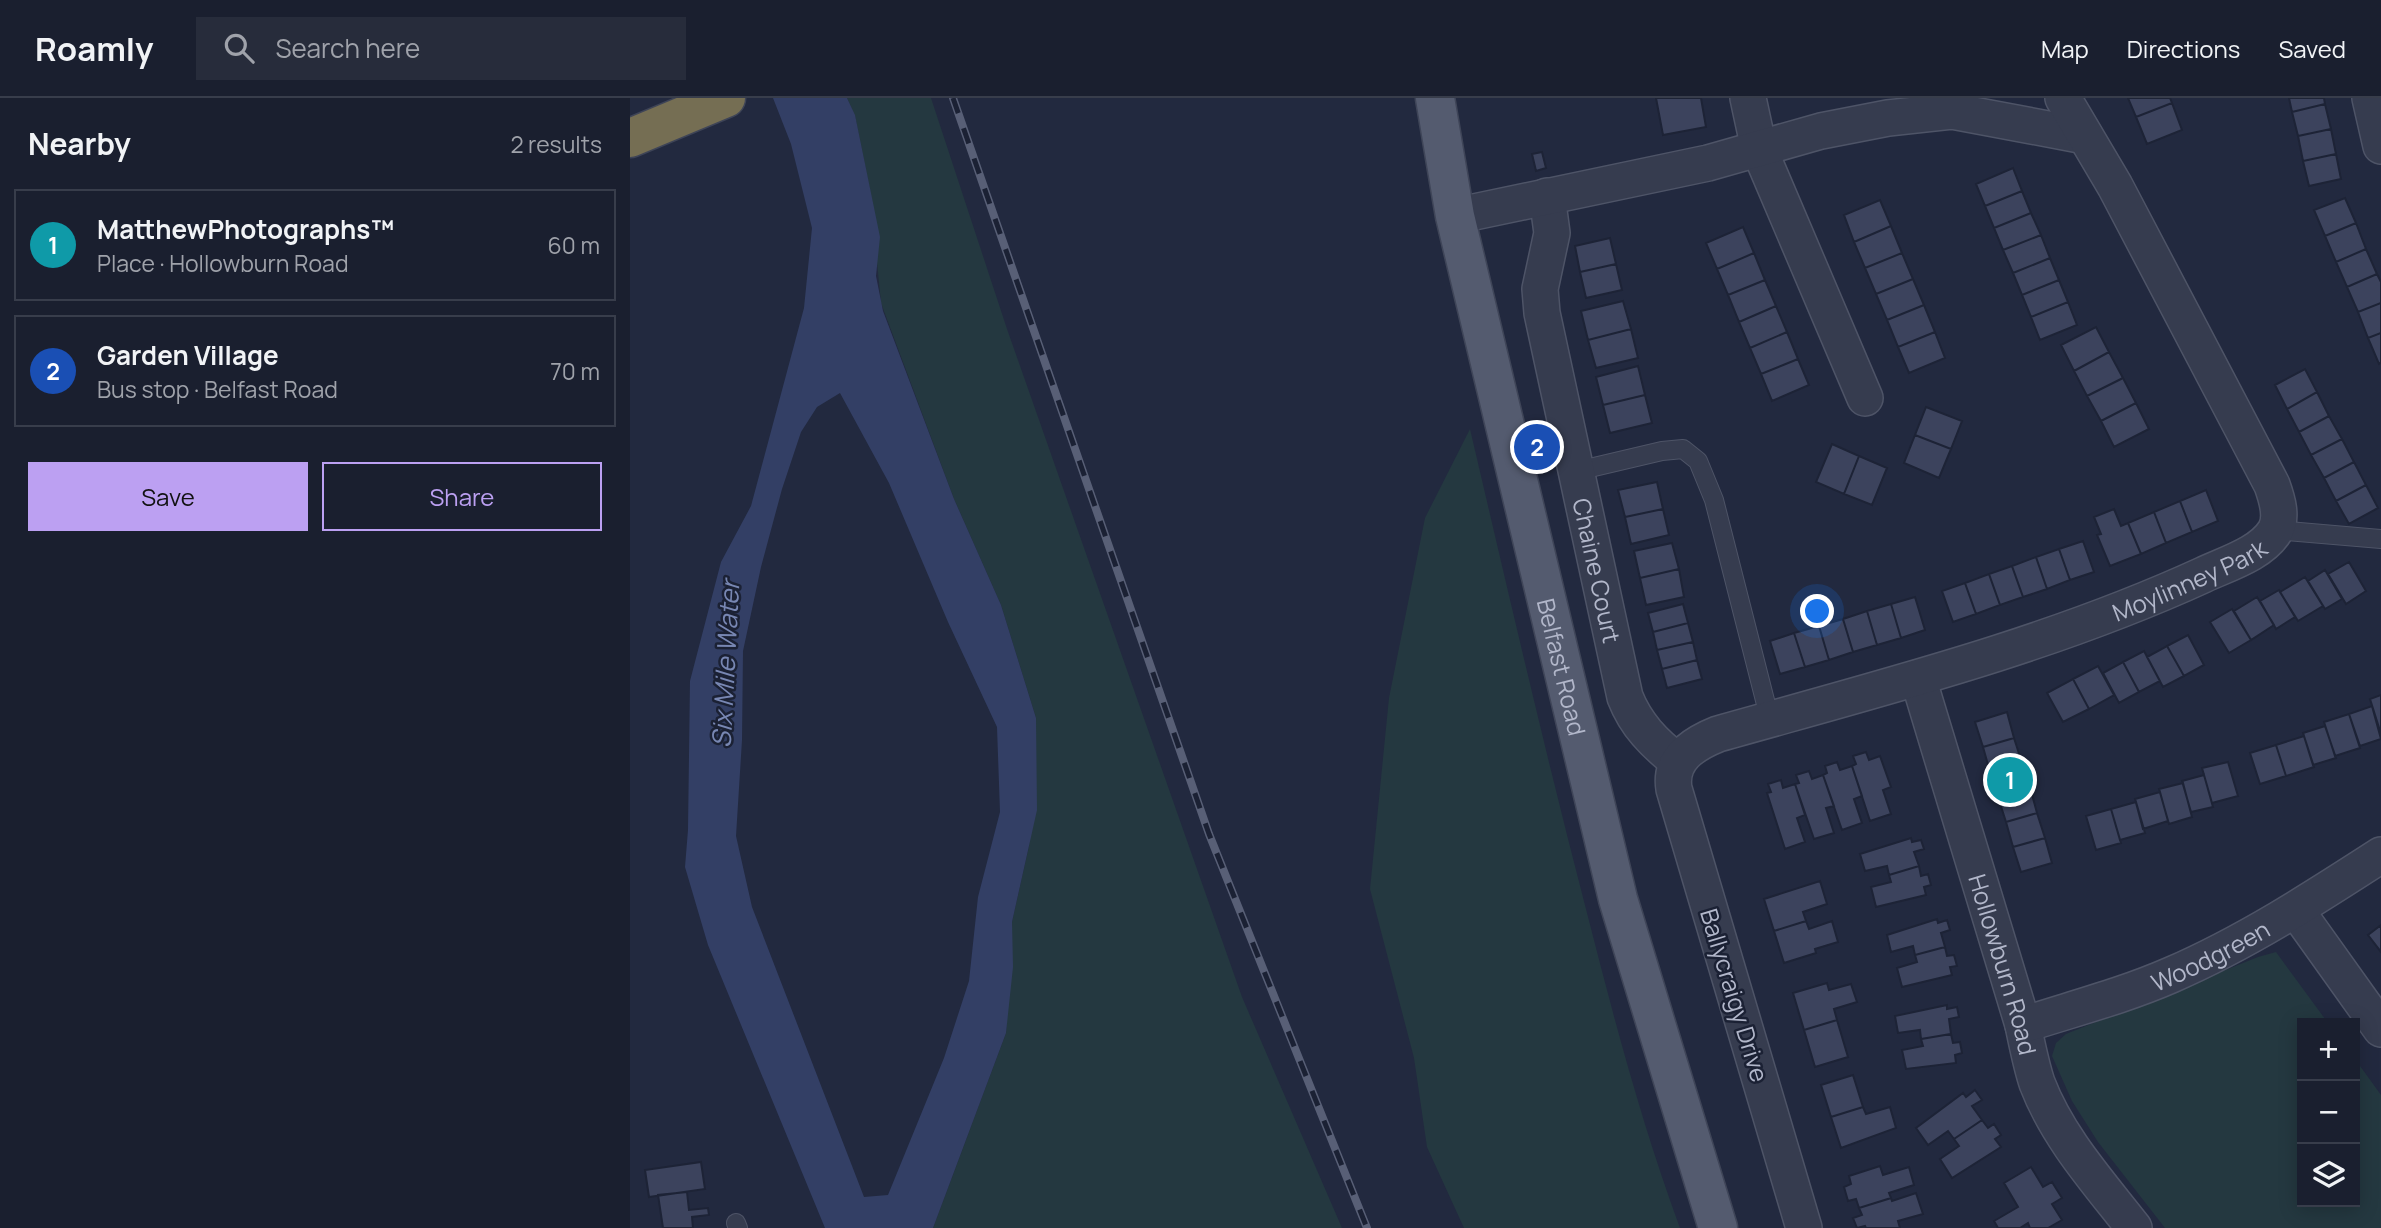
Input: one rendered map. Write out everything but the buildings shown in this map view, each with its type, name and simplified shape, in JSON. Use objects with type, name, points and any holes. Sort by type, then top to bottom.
[{"type":"highway","points":[[630,138],[725,98]]},
{"type":"main road","name":"Belfast Road","points":[[1435,98],[1455,215],[1618,900],[1718,1228]]},
{"type":"street","points":[[1748,98],[1759,149],[1865,398]]},
{"type":"street","name":"Moylinney Park","points":[[1677,761],[1707,738],[1918,678],[2152,598],[2241,558],[2259,547],[2276,530],[2280,507],[2273,485],[2115,186],[2063,98]]},
{"type":"street","points":[[2370,98],[2381,146]]},
{"type":"street","points":[[1455,215],[1708,163],[1821,131],[1959,105],[2085,136]]},
{"type":"street","name":"Chaine Court","points":[[1547,196],[1552,233],[1540,300],[1625,697],[1646,733],[1677,761]]},
{"type":"street","name":"Hollowburn Road","points":[[1918,678],[2023,1025],[2037,1082],[2058,1126],[2134,1228]]},
{"type":"street","name":"Ballycraigy Drive","points":[[1677,761],[1673,774],[1674,789],[1804,1228]]},
{"type":"street","name":"Woodgreen","points":[[2023,1025],[2162,979],[2199,962],[2296,909],[2381,855]]},
{"type":"street","points":[[2296,909],[2381,1029]]},
{"type":"lane","points":[[1577,471],[1662,451],[1683,449],[1698,460],[1714,500],[1770,720]]},
{"type":"lane","points":[[2276,530],[2381,539]]},
{"type":"shaded area","points":[[847,98],[931,98],[1007,329],[1242,997],[1342,1228],[933,1228],[1006,1033],[1012,922],[1029,846],[1036,718],[1001,605],[954,499],[881,303],[870,190],[855,116]]},
{"type":"shaded area","points":[[1470,429],[1571,853],[1641,1111],[1680,1228],[1464,1228],[1427,1147],[1414,1058],[1370,889],[1389,698],[1425,518]]},
{"type":"shaded area","points":[[2276,952],[2324,1018],[2297,1018],[2297,1207],[2360,1207],[2360,1066],[2381,1095],[2381,1228],[2165,1228],[2098,1142],[2072,1101],[2052,1056],[2056,1043],[2066,1034]]},
{"type":"water","name":"Six Mile Water","points":[[773,98],[847,98],[855,115],[880,237],[876,276],[883,311],[954,499],[1001,605],[1036,718],[1037,810],[1012,922],[1013,967],[1006,1033],[933,1228],[825,1228],[708,945],[685,867],[690,681],[721,562],[751,506],[804,308],[812,228],[791,144]],"holes":[[[840,393],[889,483],[948,622],[997,727],[1000,812],[978,897],[969,981],[944,1058],[888,1195],[864,1197],[752,907],[736,836],[742,740],[743,651],[761,567],[782,489],[801,432],[817,407]]]},
{"type":"railway","points":[[953,98],[1209,834],[1367,1228]]},
{"type":"place","name":"Garden Village","points":[[1537,447]]},
{"type":"place","name":"MatthewPhotographs™","points":[[2010,780]]}]
